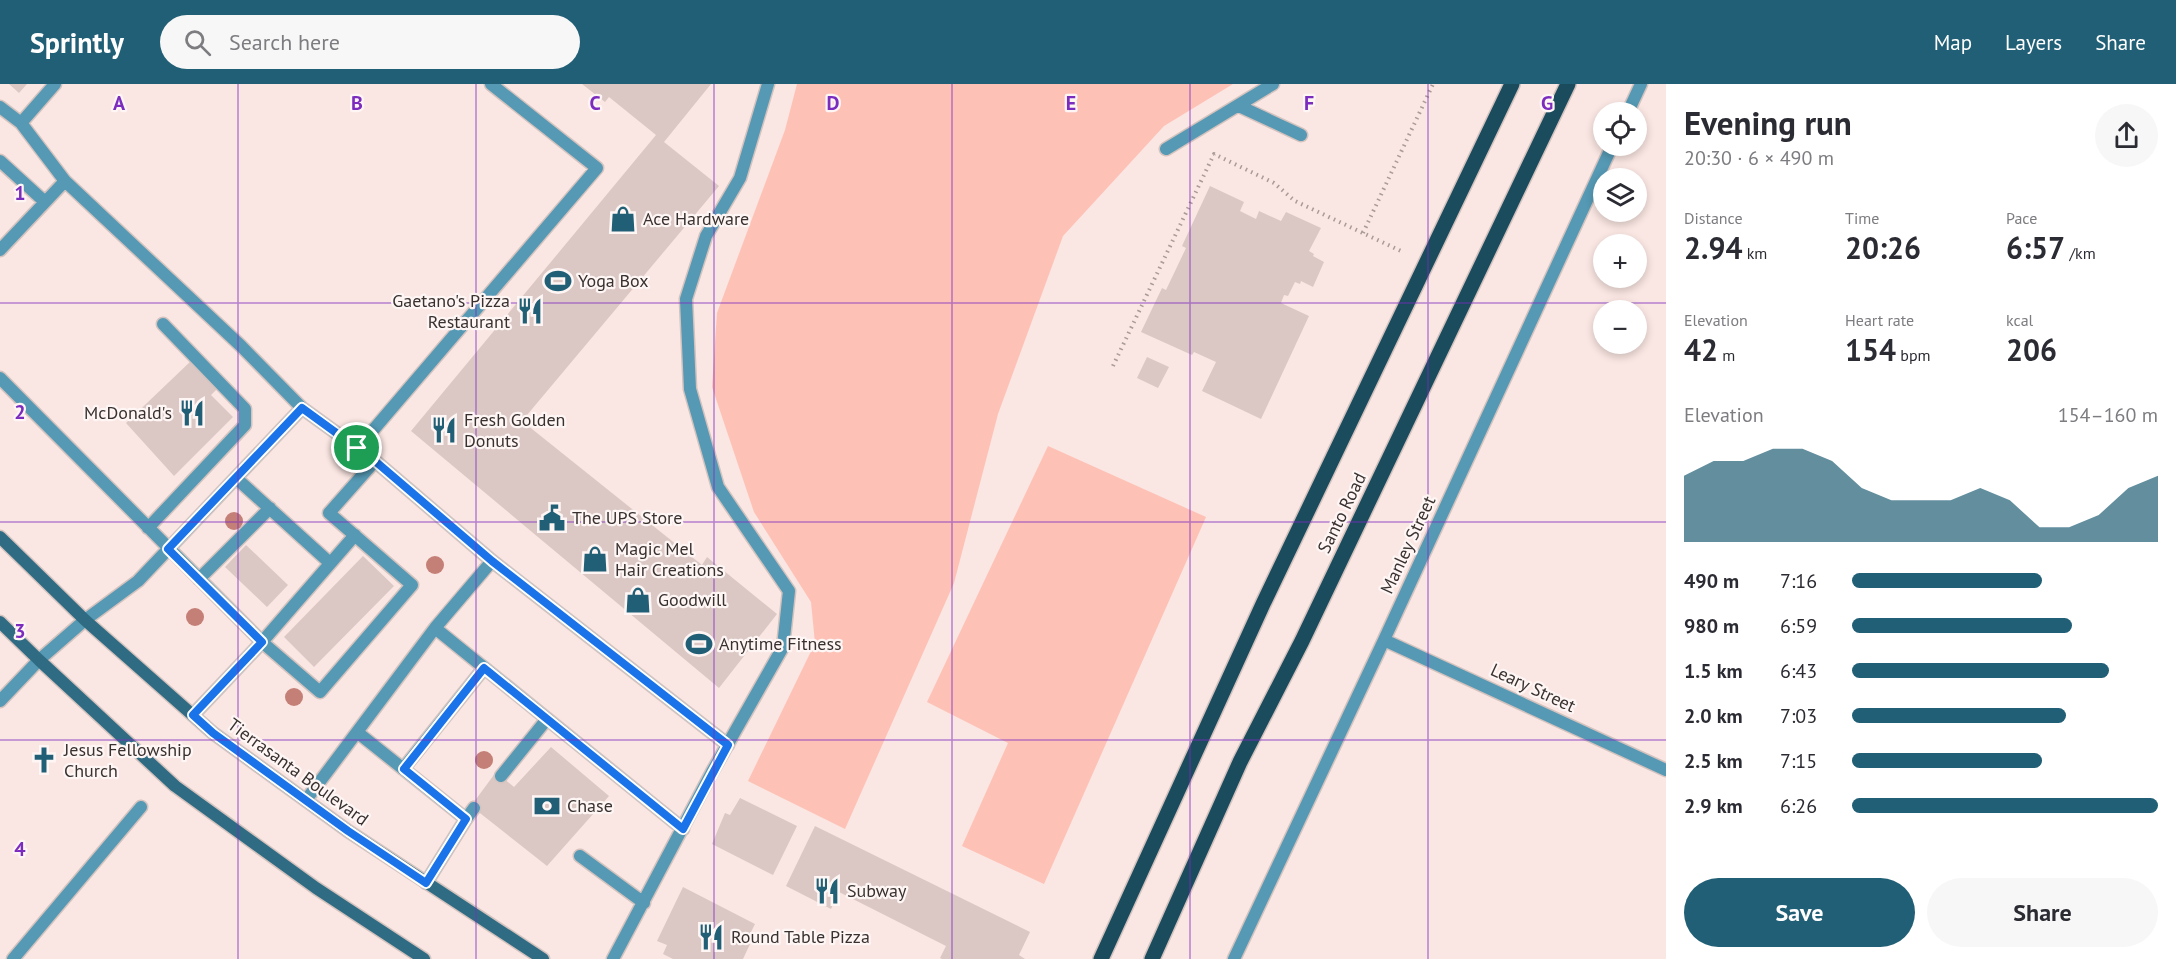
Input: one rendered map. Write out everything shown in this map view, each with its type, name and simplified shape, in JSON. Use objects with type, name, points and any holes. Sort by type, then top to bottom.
[{"type":"main road","name":"Santo Road","points":[[1101,959],[1258,615],[1512,84]]},
{"type":"main road","name":"Santo Road","points":[[1152,959],[1240,762],[1302,641],[1569,84]]},
{"type":"main road","name":"Tierrasanta Boulevard","points":[[0,537],[85,620],[213,733],[426,883],[543,959]]},
{"type":"main road","points":[[0,621],[175,786],[316,888],[424,959]]},
{"type":"street","points":[[21,123],[55,84]]},
{"type":"street","points":[[357,448],[597,168],[491,84]]},
{"type":"street","points":[[613,959],[783,647],[789,591],[718,487],[690,389],[686,298],[706,236],[740,178],[768,84]]},
{"type":"street","points":[[1166,149],[1273,84]]},
{"type":"street","points":[[1633,102],[1641,84]]},
{"type":"street","points":[[1239,106],[1301,135]]},
{"type":"street","points":[[0,107],[21,123],[65,181],[232,338],[302,408],[375,461],[492,561],[728,745]]},
{"type":"street","name":"Manley Street","points":[[1234,959],[1607,156]]},
{"type":"street","points":[[0,161],[45,202]]},
{"type":"street","points":[[0,250],[65,181]]},
{"type":"street","points":[[148,528],[245,426],[245,409],[163,324]]},
{"type":"street","points":[[0,378],[262,642],[320,692],[412,585],[330,513],[375,461]]},
{"type":"street","points":[[0,701],[39,660],[85,620],[138,581],[302,408]]},
{"type":"street","points":[[236,478],[330,563]]},
{"type":"street","points":[[199,579],[270,508]]},
{"type":"street","points":[[193,715],[262,642],[355,535]]},
{"type":"street","points":[[306,800],[435,628],[492,561]]},
{"type":"street","points":[[435,628],[683,829]]},
{"type":"street","name":"Leary Street","points":[[1384,640],[1666,770]]},
{"type":"street","points":[[404,769],[484,668]]},
{"type":"street","points":[[501,776],[547,719]]},
{"type":"street","points":[[357,732],[466,819]]},
{"type":"street","points":[[13,959],[141,807]]},
{"type":"street","points":[[426,883],[474,808]]},
{"type":"street","points":[[580,856],[644,903]]},
{"type":"path","points":[[1363,233],[1433,84]]},
{"type":"path","points":[[1113,366],[1214,154],[1274,183],[1295,201],[1401,251]]},
{"type":"shaded area","points":[[797,84],[1233,84],[1164,126],[1063,236],[998,414],[954,583],[845,829],[748,781],[815,643],[811,602],[754,512],[712,387],[717,313],[785,130]]},
{"type":"shaded area","points":[[1048,446],[1206,517],[1044,884],[962,846],[1008,743],[927,702]]},
{"type":"building","points":[[9,84],[27,84],[19,93]]},
{"type":"building","points":[[582,84],[711,84],[664,142],[719,186],[522,421],[702,565],[707,557],[777,614],[719,688],[411,431],[656,135],[609,97],[605,102]]},
{"type":"building","points":[[1210,186],[1244,202],[1240,211],[1256,219],[1259,211],[1281,221],[1286,212],[1321,228],[1309,251],[1324,262],[1313,287],[1301,281],[1300,284],[1295,282],[1288,296],[1284,295],[1281,303],[1309,316],[1261,419],[1202,391],[1216,362],[1194,352],[1192,355],[1141,332],[1162,288],[1166,290],[1186,248],[1182,246]]},
{"type":"building","points":[[1147,357],[1169,367],[1158,388],[1137,378]]},
{"type":"building","points":[[192,360],[218,388],[211,395],[233,417],[174,476],[126,423]]},
{"type":"building","points":[[246,545],[288,585],[267,607],[225,567]]},
{"type":"building","points":[[363,556],[394,586],[314,667],[284,637]]},
{"type":"building","points":[[551,747],[609,796],[547,866],[471,806],[496,772],[514,787]]},
{"type":"building","points":[[740,798],[797,826],[773,875],[712,844],[725,813],[730,815]]},
{"type":"building","points":[[815,826],[1030,932],[1019,955],[1025,959],[942,959],[940,958],[946,946],[839,892],[831,909],[786,886]]},
{"type":"building","points":[[683,887],[755,924],[746,942],[750,944],[743,959],[673,959],[663,954],[667,945],[657,941]]},
{"type":"place","name":"Ace Hardware","points":[[623,219]]},
{"type":"place","name":"Yoga Box","points":[[558,281]]},
{"type":"place","name":"Gaetano's Pizza Restaurant","points":[[530,311]]},
{"type":"place","name":"McDonald's","points":[[192,413]]},
{"type":"place","name":"Fresh Golden Donuts","points":[[444,430]]},
{"type":"place","name":"The UPS Store","points":[[552,518]]},
{"type":"place","name":"Magic Mel Hair Creations","points":[[595,559]]},
{"type":"place","name":"Goodwill","points":[[638,600]]},
{"type":"place","name":"Anytime Fitness","points":[[699,644]]},
{"type":"place","name":"Jesus Fellowship Church","points":[[44,760]]},
{"type":"place","name":"Chase","points":[[547,806]]},
{"type":"place","name":"Subway","points":[[827,891]]},
{"type":"place","name":"Round Table Pizza","points":[[711,937]]},
{"type":"route","points":[[302,408],[357,448],[492,561],[728,745],[683,829],[484,668],[404,769],[466,819],[426,883],[348,831],[213,733],[193,715],[262,642],[168,549],[302,408]]}]
